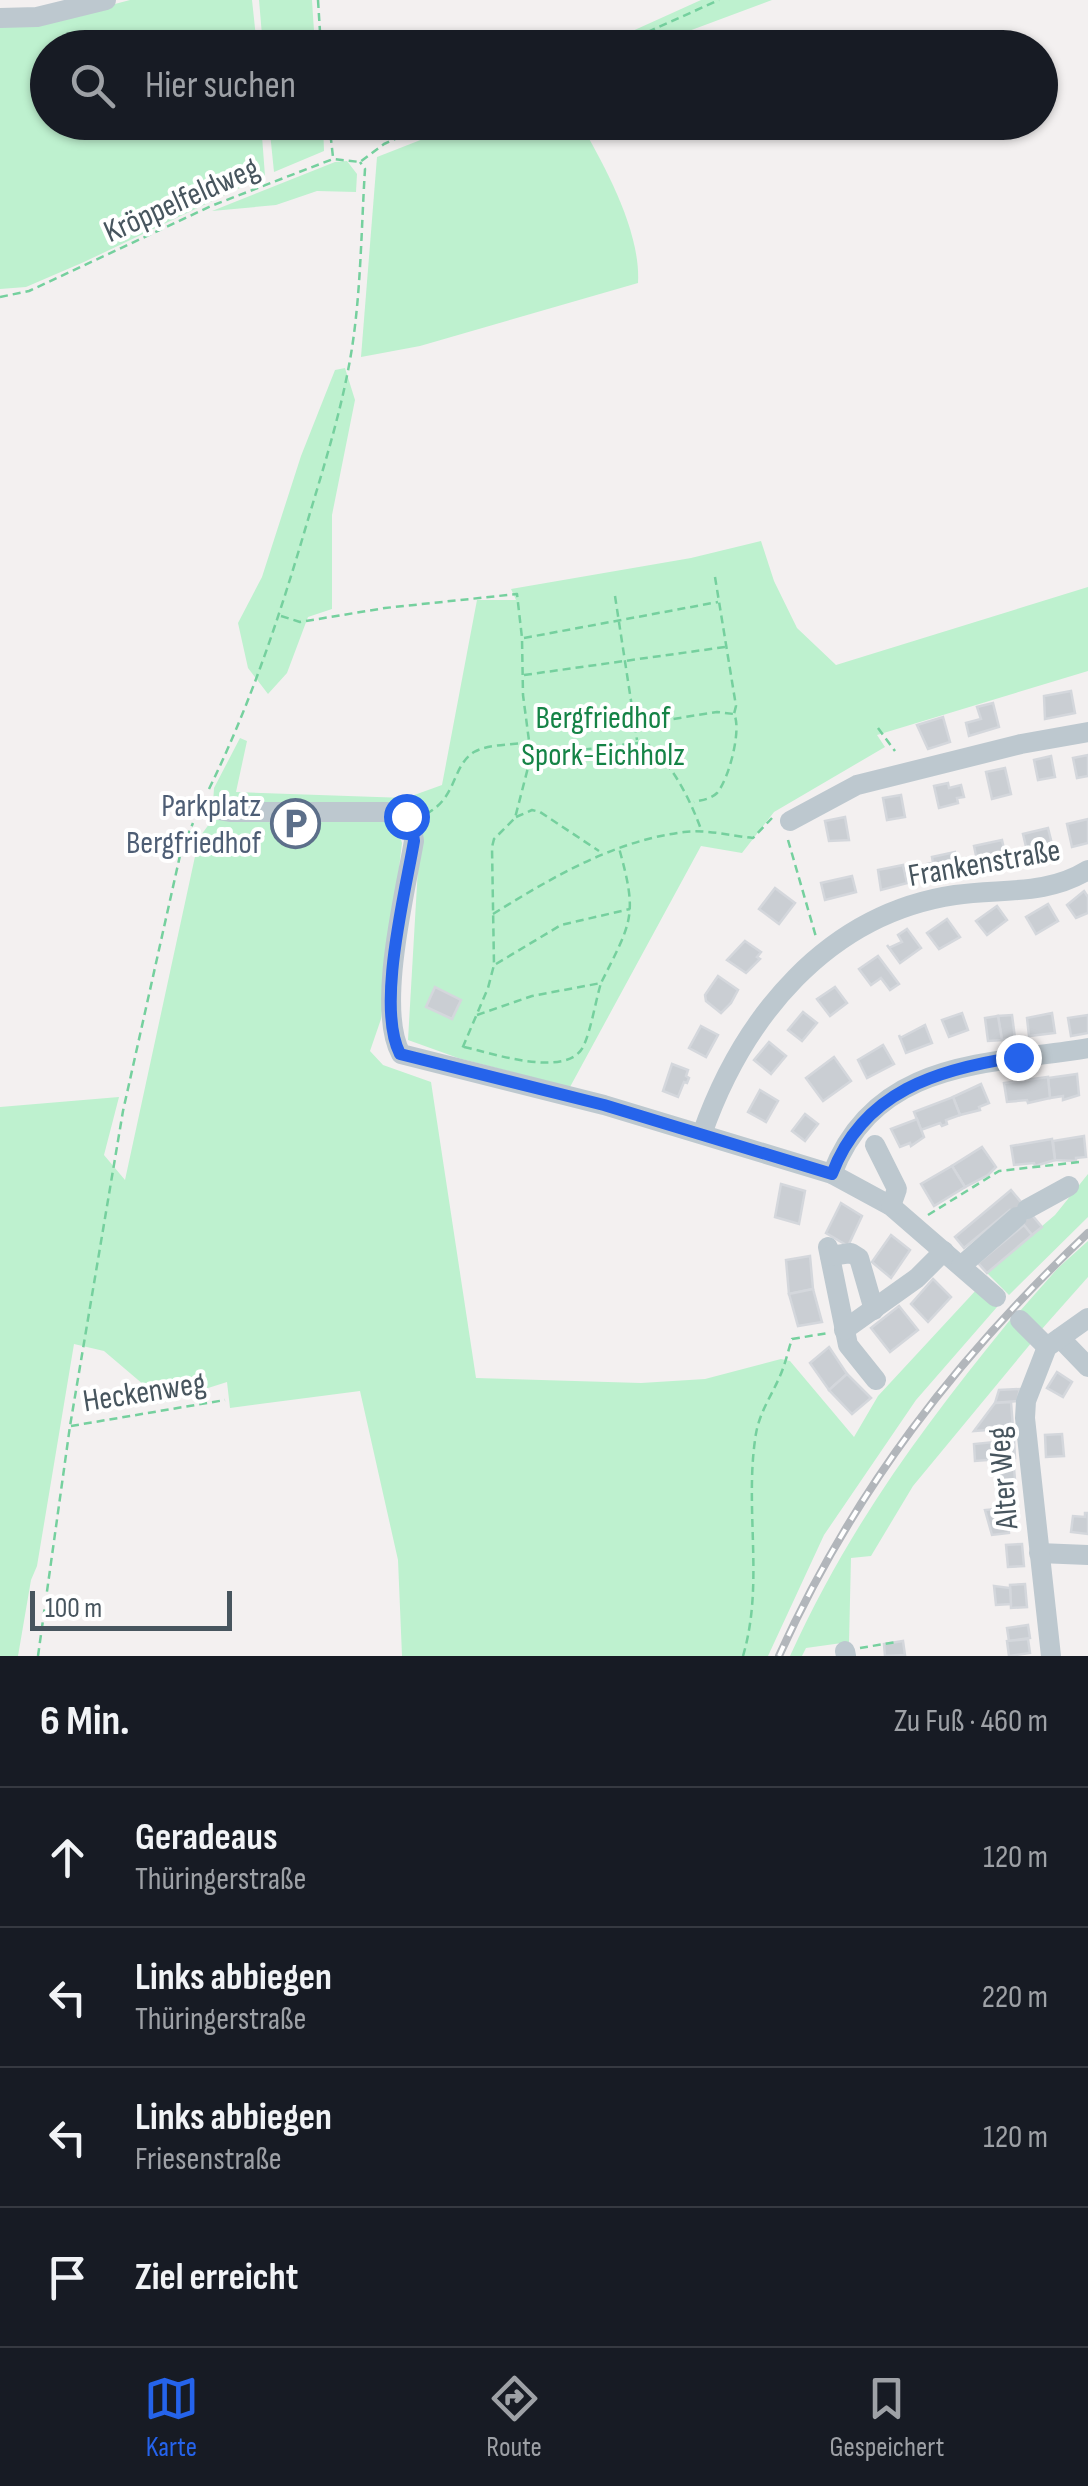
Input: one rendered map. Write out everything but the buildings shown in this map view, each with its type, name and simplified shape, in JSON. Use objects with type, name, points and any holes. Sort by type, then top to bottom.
[{"type":"street","points":[[0,18],[37,17],[106,0]]},
{"type":"street","points":[[791,820],[857,785],[1088,732]]},
{"type":"street","points":[[895,750],[903,773]]},
{"type":"street","points":[[200,808],[230,812],[395,812],[411,821],[414,841],[392,986],[392,1038],[400,1054],[604,1105],[832,1174],[891,1206],[996,1297]]},
{"type":"street","name":"Frankenstraße","points":[[702,1134],[717,1090],[746,1037],[795,980],[851,930],[906,904],[974,892],[1046,888],[1073,880],[1088,870]]},
{"type":"street","points":[[832,1174],[862,1121],[901,1092],[938,1073],[964,1065],[1088,1048]]},
{"type":"street","points":[[875,1146],[897,1189],[891,1206]]},
{"type":"street","points":[[961,1266],[1022,1213],[1069,1186]]},
{"type":"street","points":[[874,1310],[858,1258],[851,1253],[829,1251],[848,1345],[876,1380]]},
{"type":"street","points":[[844,1330],[917,1278],[944,1252]]},
{"type":"street","points":[[1054,1342],[1088,1318]]},
{"type":"street","points":[[1020,1320],[1088,1367]]},
{"type":"street","name":"Alter Weg","points":[[1051,1656],[1025,1418],[1030,1391],[1054,1342]]},
{"type":"street","points":[[1039,1553],[1088,1556]]},
{"type":"path","points":[[318,0],[320,30]]},
{"type":"path","points":[[652,30],[719,0]]},
{"type":"path","points":[[331,140],[333,159]]},
{"type":"path","points":[[38,1656],[70,1426],[122,1111],[180,851],[241,723],[280,616],[340,411],[351,355],[364,169],[360,162],[393,140]]},
{"type":"path","name":"Kröppelfeldweg","points":[[0,297],[29,292],[211,206],[333,159],[360,162]]},
{"type":"path","points":[[692,803],[710,798],[721,786],[738,733],[715,577]]},
{"type":"path","points":[[280,616],[300,622],[385,608],[517,594],[531,756],[514,818]]},
{"type":"path","points":[[615,596],[638,741]]},
{"type":"path","points":[[522,638],[718,602]]},
{"type":"path","points":[[522,676],[725,647]]},
{"type":"path","points":[[635,725],[716,712],[734,714]]},
{"type":"path","points":[[878,728],[895,750]]},
{"type":"path","points":[[531,756],[638,741],[654,750],[692,803],[702,833]]},
{"type":"path","points":[[411,821],[441,806],[472,754],[480,749],[530,742]]},
{"type":"path","points":[[455,1069],[494,965],[494,838],[514,818],[532,810],[602,853]]},
{"type":"path","points":[[492,915],[602,853],[688,831],[754,838],[775,814],[791,820],[786,833],[814,932]]},
{"type":"path","points":[[463,1047],[541,1063],[570,1058],[583,1046],[602,983],[632,909],[619,847]]},
{"type":"path","points":[[494,965],[561,925],[632,909]]},
{"type":"path","points":[[477,1015],[532,996],[602,983]]},
{"type":"path","points":[[918,1227],[934,1210],[999,1172],[1080,1162]]},
{"type":"path","points":[[743,1656],[751,1628],[754,1441],[762,1408],[780,1376],[792,1339],[844,1330]]},
{"type":"path","name":"Heckenweg","points":[[70,1426],[225,1400]]},
{"type":"path","points":[[845,1654],[896,1642]]},
{"type":"green space","points":[[130,0],[252,0],[255,30],[30,30],[30,140],[262,140],[265,176],[26,287],[0,289],[0,24],[47,22]]},
{"type":"green space","points":[[259,0],[312,0],[314,30],[262,30]]},
{"type":"green space","points":[[701,0],[772,0],[692,30],[635,30]]},
{"type":"green space","points":[[271,140],[324,140],[324,151],[274,172]]},
{"type":"green space","points":[[420,140],[589,140],[628,221],[638,283],[420,346],[361,357],[377,157]]},
{"type":"green space","points":[[347,161],[357,174],[356,192],[317,191],[276,205],[212,211],[335,162]]},
{"type":"green space","points":[[345,368],[355,400],[332,515],[332,609],[308,617],[287,673],[268,694],[248,668],[238,623],[262,577],[301,456],[335,370]]},
{"type":"green space","name":"Bergfriedhof Spork-Eichholz","points":[[761,541],[774,581],[797,628],[836,665],[1088,587],[1088,671],[877,735],[885,747],[774,812],[742,853],[701,846],[570,1087],[458,1058],[408,1040],[421,816],[409,806],[396,824],[402,843],[381,1019],[370,1051],[383,1065],[431,1082],[476,1378],[641,1383],[705,1379],[781,1359],[790,1361],[854,1437],[878,1396],[978,1288],[997,1307],[916,1400],[824,1535],[768,1656],[402,1656],[398,1560],[360,1391],[230,1408],[227,1382],[164,1402],[104,1351],[74,1344],[18,1656],[0,1656],[0,1107],[119,1097],[104,1155],[125,1180],[199,838],[212,820],[214,788],[240,738],[247,741],[236,792],[406,798],[442,785],[477,600],[516,600],[511,589],[691,558]]},
{"type":"green space","points":[[1088,1174],[1088,1217],[1009,1295],[987,1273],[1055,1215]]},
{"type":"green space","points":[[1088,1241],[1088,1277],[1041,1330],[1020,1311]]},
{"type":"green space","points":[[1010,1320],[1032,1342],[913,1486],[871,1556],[851,1558],[849,1642],[806,1648],[802,1656],[790,1656],[862,1521],[946,1401]]},
{"type":"railway","points":[[779,1656],[840,1537],[912,1429],[995,1328],[1088,1233]]},
{"type":"place","name":"Parkplatz Bergfriedhof","points":[[296,823]]},
{"type":"route","points":[[406,816],[411,821],[414,841],[392,986],[392,1038],[400,1054],[604,1105],[832,1174],[862,1121],[901,1092],[964,1065],[1018,1057]]}]
